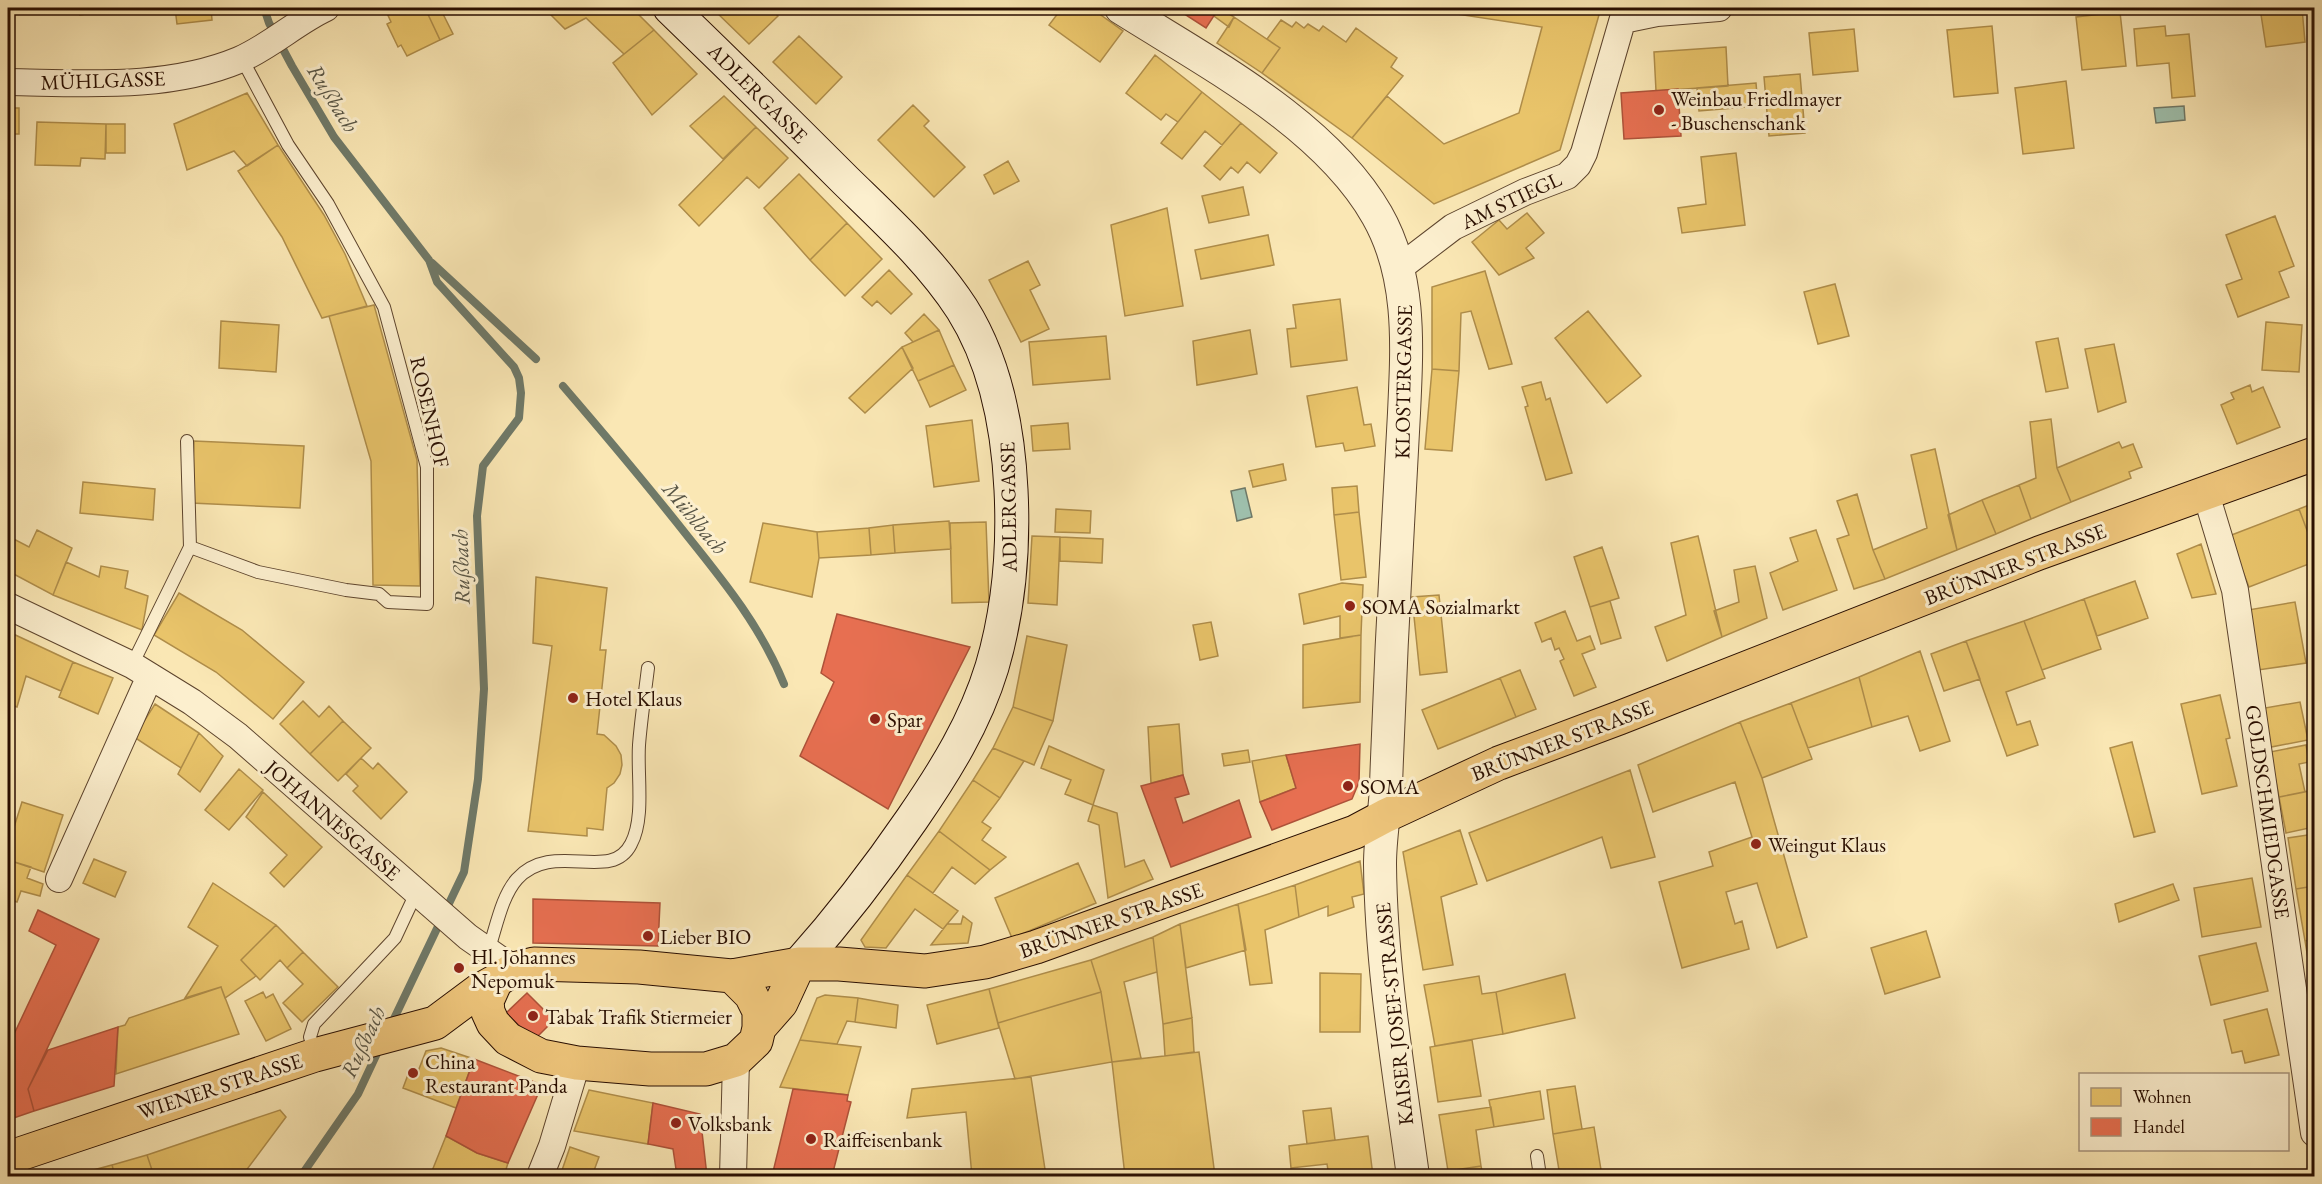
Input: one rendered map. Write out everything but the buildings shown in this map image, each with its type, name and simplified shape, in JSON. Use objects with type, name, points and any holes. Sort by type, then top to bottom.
[{"type":"main road","name":"ADLERGASSE","points":[[670,8],[894,228],[948,289],[963,311],[984,353],[999,397],[1006,429],[1012,503],[1010,580],[998,646],[979,704],[954,756],[901,836],[866,884],[799,964]]},
{"type":"main road","name":"BRÜNNER STRASSE","points":[[492,959],[534,964],[682,970],[732,976],[799,964],[838,964],[888,970],[925,971],[985,962],[1036,947],[1308,850],[1355,832],[1499,763],[2039,553],[2314,454]]},
{"type":"main road","points":[[422,1027],[478,991],[492,959]]},
{"type":"main road","points":[[492,959],[487,1001],[488,1012],[493,1023],[508,1039]]},
{"type":"main road","points":[[759,1028],[781,1003],[799,964]]},
{"type":"main road","points":[[422,1027],[488,1033],[508,1039],[541,1056],[577,1063],[650,1069],[705,1069],[736,1060],[756,1041],[759,1011],[751,995],[732,976]]},
{"type":"main road","name":"WIENER STRASSE","points":[[8,1158],[315,1055],[422,1027]]},
{"type":"street","name":"MÜHLGASSE","points":[[8,82],[168,80],[246,56],[312,14],[326,8]]},
{"type":"street","name":"KLOSTERGASSE","points":[[1121,8],[1226,74],[1322,145],[1364,194],[1379,217],[1398,269],[1403,287],[1406,370],[1391,648],[1385,816]]},
{"type":"street","points":[[1624,14],[1719,8]]},
{"type":"street","name":"AM STIEGL","points":[[1398,269],[1453,227],[1525,192],[1567,176],[1573,171],[1584,153],[1624,14]]},
{"type":"street","name":"GOLDSCHMIEDGASSE","points":[[2206,494],[2235,590],[2314,1133]]},
{"type":"street","name":"JOHANNESGASSE","points":[[8,606],[141,670],[192,702],[238,736],[492,959]]},
{"type":"street","points":[[59,879],[141,670]]},
{"type":"street","name":"KAISER JOSEF-STRASSE","points":[[1385,816],[1380,860],[1388,991],[1413,1176]]},
{"type":"street","points":[[733,1176],[736,1060]]},
{"type":"street","points":[[540,1176],[552,1146],[577,1063]]},
{"type":"lane","name":"ROSENHOF","points":[[190,547],[258,573],[379,594],[388,602],[427,604],[427,468],[384,307],[328,204],[288,144],[246,56]]},
{"type":"lane","points":[[141,670],[190,547],[187,441]]},
{"type":"lane","points":[[492,959],[506,897],[515,881],[527,869],[541,862],[558,860],[607,862],[621,858],[631,846],[638,829],[639,746],[648,668]]},
{"type":"lane","points":[[315,1055],[310,1037],[314,1024],[395,938],[420,896]]},
{"type":"lane","points":[[1537,1156],[1540,1176]]},
{"type":"shaded area","points":[[2184,106],[2185,120],[2156,123],[2154,108]]},
{"type":"shaded area","points":[[1245,488],[1252,517],[1237,521],[1231,491]]},
{"type":"waterway","name":"Rußbach","points":[[264,8],[269,23],[292,66],[334,137],[429,260],[437,282],[514,367],[519,378],[521,393],[519,418],[483,466],[477,516],[484,689],[478,779],[464,872],[391,1025]]},
{"type":"waterway","name":"Mühlbach","points":[[432,263],[536,359]]},
{"type":"waterway","name":"Mühlbach","points":[[563,386],[658,499],[730,590],[765,644],[784,684]]},
{"type":"waterway","name":"Rußbach","points":[[301,1176],[358,1094],[380,1047]]},
{"type":"place","name":"Weinbau Friedlmayer - Buschenschank","points":[[1659,110]]},
{"type":"place","name":"SOMA Sozialmarkt","points":[[1350,606]]},
{"type":"place","name":"Hotel Klaus","points":[[573,698]]},
{"type":"place","name":"Spar","points":[[875,719]]},
{"type":"place","name":"SOMA","points":[[1348,786]]},
{"type":"place","name":"Weingut Klaus","points":[[1756,844]]},
{"type":"place","name":"Lieber BIO","points":[[648,936]]},
{"type":"place","name":"Hl. Johannes Nepomuk","points":[[459,968]]},
{"type":"place","name":"Tabak Trafik Stiermeier","points":[[533,1016]]},
{"type":"place","name":"China Restaurant Panda","points":[[413,1073]]},
{"type":"place","name":"Volksbank","points":[[676,1123]]},
{"type":"place","name":"Raiffeisenbank","points":[[811,1139]]}]
